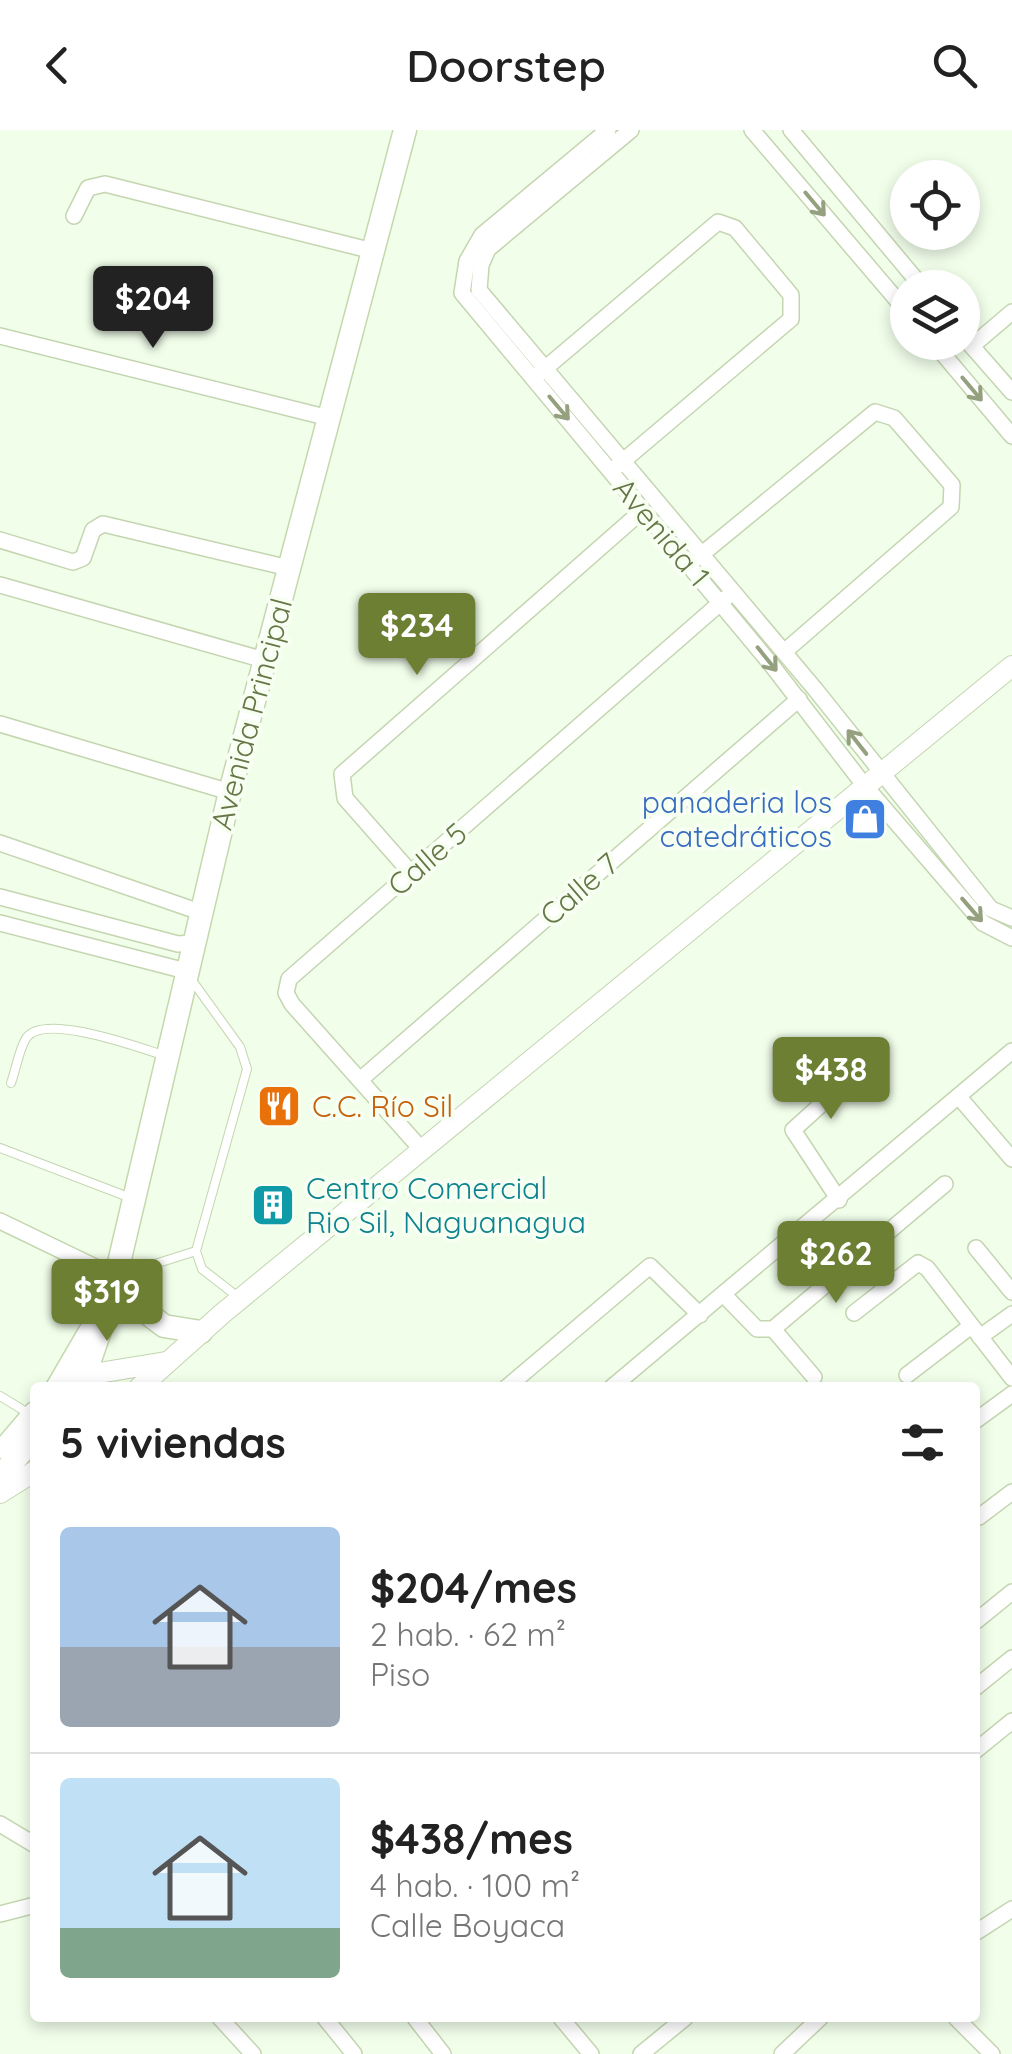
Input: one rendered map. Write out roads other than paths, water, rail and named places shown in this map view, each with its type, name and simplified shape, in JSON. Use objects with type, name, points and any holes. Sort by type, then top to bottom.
[{"type":"main road","name":"Avenida Principal","points":[[70,1382],[113,1288],[192,942],[405,130]]},
{"type":"main road","points":[[113,1288],[164,1326],[201,1332]]},
{"type":"main road","points":[[0,1453],[30,1426]]},
{"type":"main road","points":[[0,1478],[30,1429]]},
{"type":"street","name":"Avenida 1","points":[[540,373],[462,293],[467,262],[482,235],[608,130]]},
{"type":"street","name":"Avenida 1","points":[[632,130],[488,249],[481,265],[479,290],[540,373],[726,598],[799,698],[990,909],[1012,918]]},
{"type":"street","points":[[752,130],[890,291]]},
{"type":"street","points":[[791,130],[907,270]]},
{"type":"street","points":[[74,216],[88,188],[105,184],[373,251]]},
{"type":"street","points":[[540,373],[718,222],[736,228],[792,295],[791,319],[616,466]]},
{"type":"street","points":[[980,333],[1012,312]]},
{"type":"street","points":[[0,336],[329,418]]},
{"type":"street","points":[[980,356],[1012,392]]},
{"type":"street","points":[[948,360],[1012,436]]},
{"type":"street","points":[[696,560],[875,412],[894,418],[952,486],[951,507],[784,652]]},
{"type":"street","name":"Avenida 1","points":[[616,466],[643,510],[696,560]]},
{"type":"street","points":[[411,873],[345,798],[342,774],[643,510]]},
{"type":"street","points":[[0,540],[73,562],[83,558],[93,530],[103,524],[289,568]]},
{"type":"street","points":[[0,586],[264,660]]},
{"type":"street","name":"Avenida 1","points":[[726,598],[784,652],[872,779],[983,924],[1012,938]]},
{"type":"street","name":"Calle 5","points":[[422,1150],[292,1004],[286,993],[289,979],[726,598]]},
{"type":"street","points":[[147,1382],[201,1332],[1012,666]]},
{"type":"street","name":"Calle 7","points":[[360,1080],[799,698]]},
{"type":"street","points":[[0,724],[230,792]]},
{"type":"street","points":[[0,843],[200,912]]},
{"type":"street","points":[[0,896],[178,944],[192,942]]},
{"type":"street","points":[[0,924],[186,972]]},
{"type":"street","points":[[618,1382],[1012,1051]]},
{"type":"street","points":[[839,1200],[793,1130],[878,1052]]},
{"type":"street","points":[[959,1097],[1012,1159]]},
{"type":"street","points":[[724,1295],[757,1329],[773,1329],[945,1184]]},
{"type":"street","points":[[0,1221],[113,1288]]},
{"type":"street","points":[[976,1248],[1012,1292]]},
{"type":"street","points":[[854,1313],[918,1263],[927,1268],[1012,1378]]},
{"type":"street","points":[[513,1382],[650,1266],[700,1315]]},
{"type":"street","points":[[907,1375],[976,1331],[1012,1314]]},
{"type":"street","points":[[773,1329],[814,1377]]},
{"type":"street","points":[[70,1382],[166,1362]]},
{"type":"street","points":[[980,1417],[1012,1394]]},
{"type":"street","points":[[0,1493],[30,1474]]},
{"type":"street","points":[[980,1516],[1012,1492]]},
{"type":"street","points":[[980,1618],[1012,1592]]},
{"type":"street","points":[[980,1684],[1012,1658]]},
{"type":"street","points":[[980,1746],[1012,1721]]},
{"type":"street","points":[[0,1824],[30,1842]]},
{"type":"street","points":[[0,1914],[30,1905]]},
{"type":"street","points":[[980,1930],[1012,1909]]},
{"type":"street","points":[[224,2022],[253,2054]]},
{"type":"street","points":[[335,2022],[354,2054]]},
{"type":"street","points":[[418,2022],[443,2054]]},
{"type":"street","points":[[564,2022],[591,2054]]},
{"type":"street","points":[[641,2054],[680,2022]]},
{"type":"street","points":[[782,2054],[816,2022]]},
{"type":"street","points":[[960,2022],[992,2054]]},
{"type":"lane","points":[[186,972],[240,1048],[247,1069],[196,1252],[202,1270],[241,1299]]},
{"type":"lane","points":[[11,1082],[27,1037],[38,1030],[79,1032],[166,1056]]},
{"type":"lane","points":[[0,1148],[134,1199]]},
{"type":"lane","points":[[113,1288],[196,1252]]},
{"type":"lane","points":[[0,1396],[30,1419]]},
{"type":"place","name":"panaderia los catedráticos","points":[[865,819]]},
{"type":"place","name":"C.C. Río Sil","points":[[279,1106]]},
{"type":"place","name":"Centro Comercial Rio Sil, Naguanagua","points":[[273,1205]]}]
